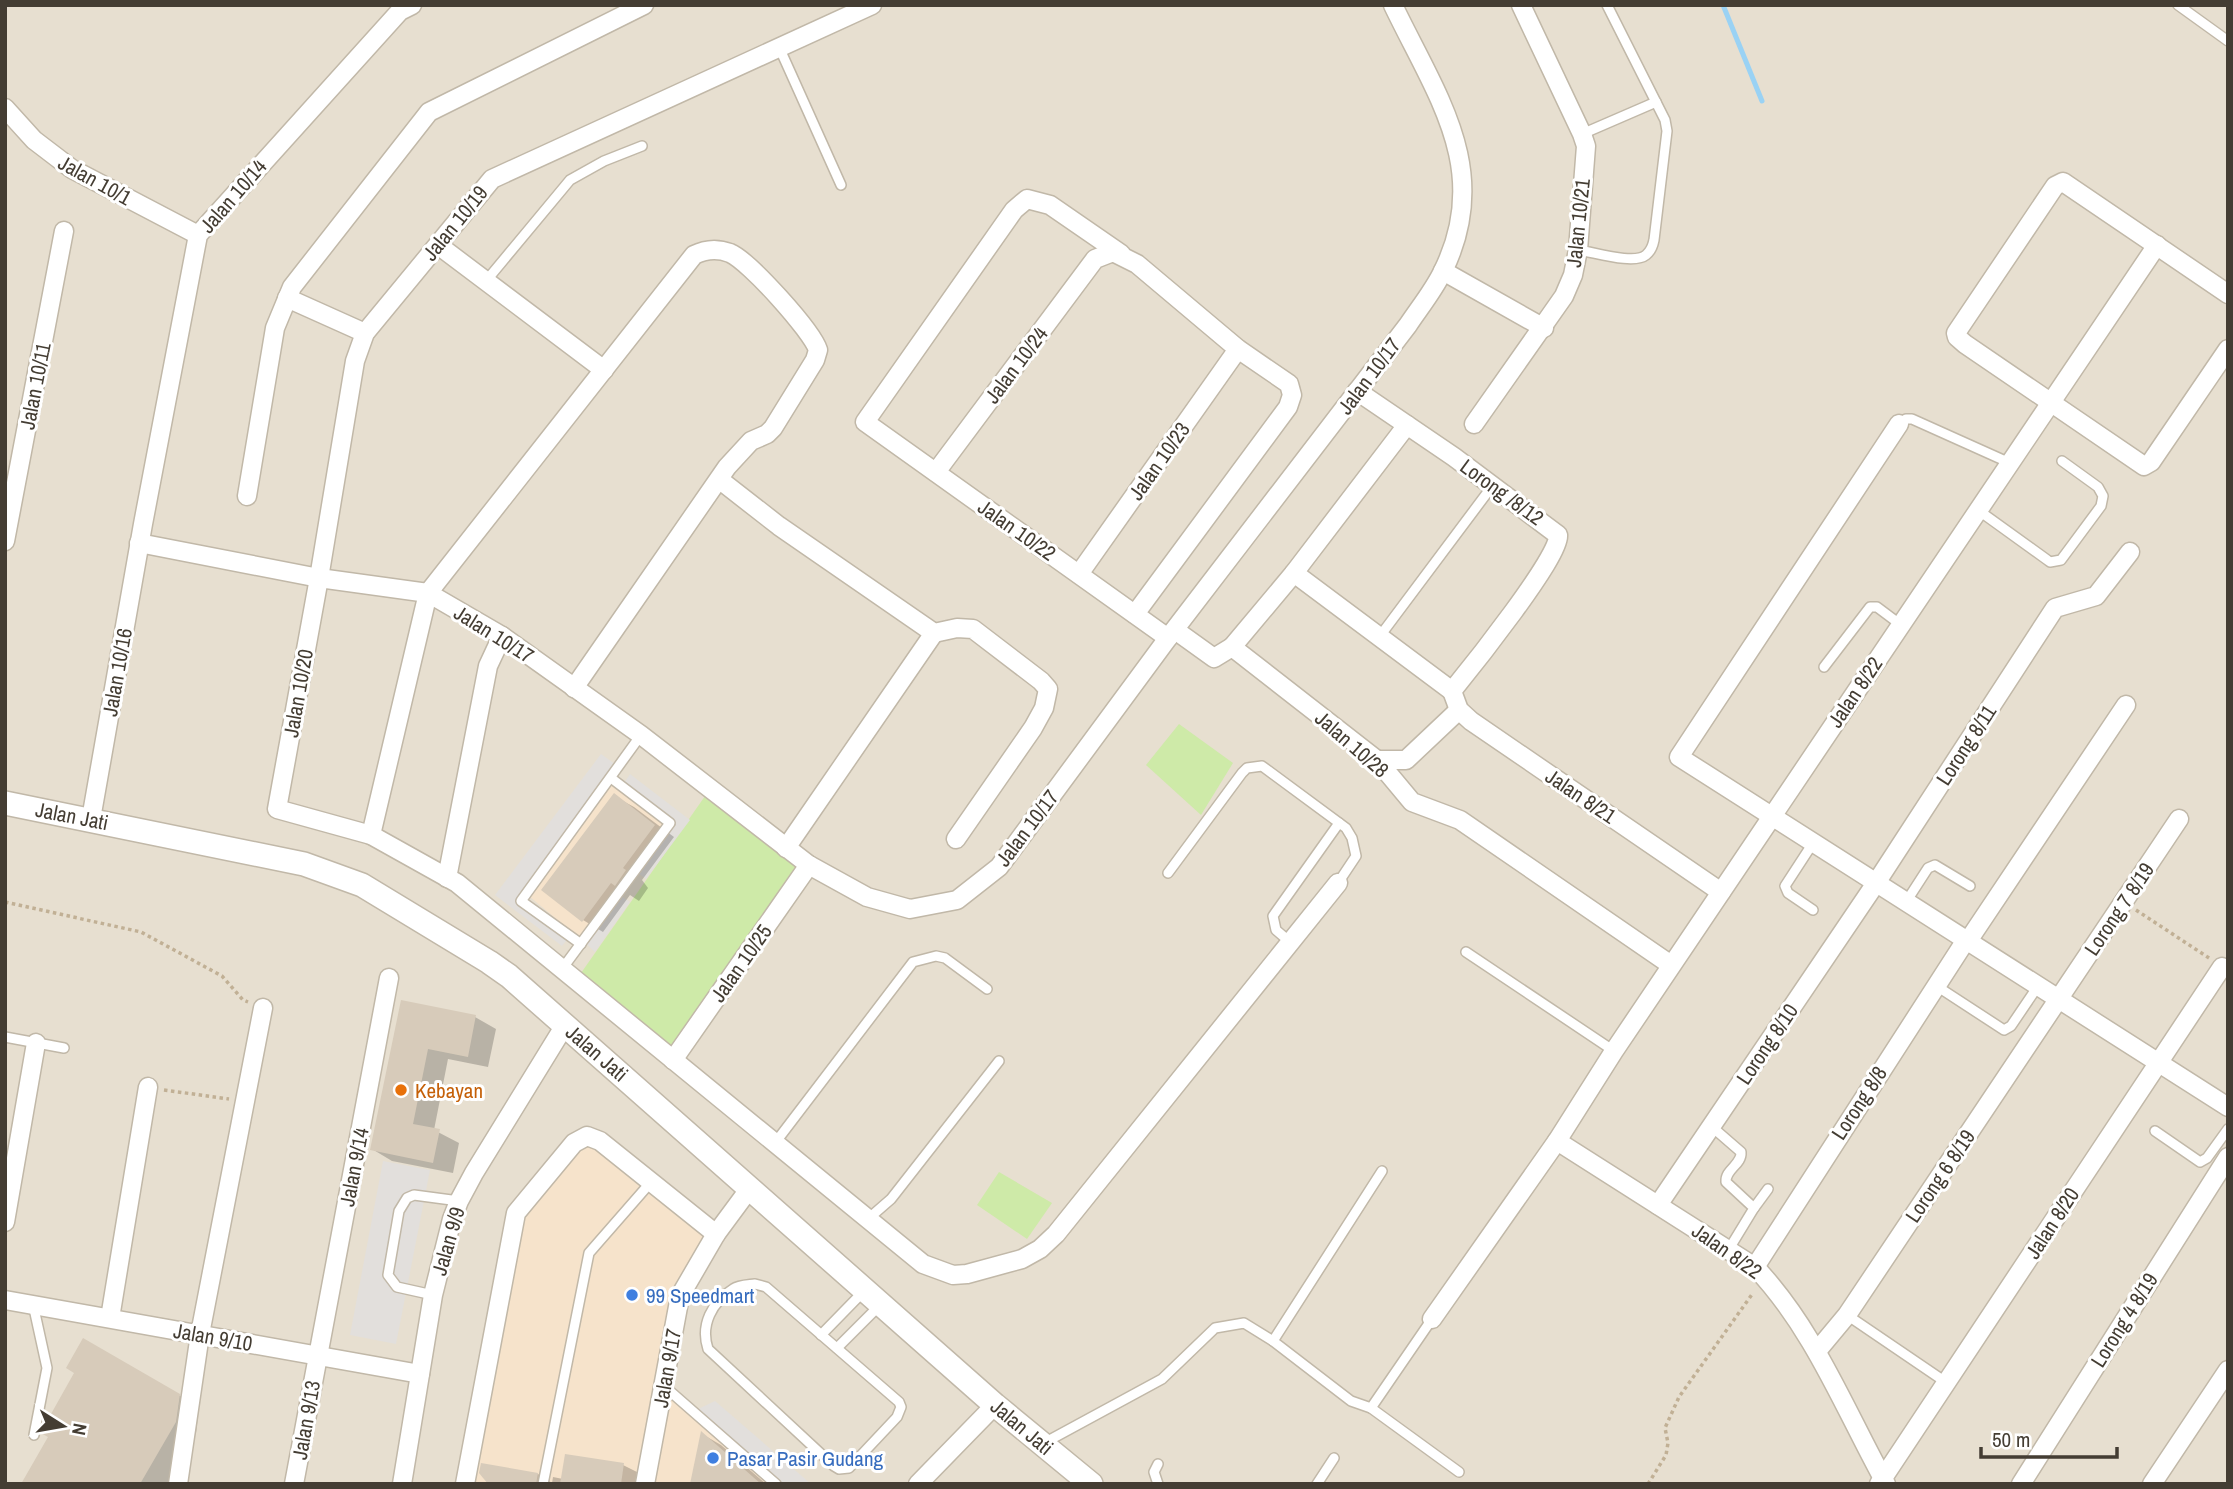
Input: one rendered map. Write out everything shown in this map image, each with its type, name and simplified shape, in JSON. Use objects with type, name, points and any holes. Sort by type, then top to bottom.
[{"type":"street","name":"Jalan 10/14","points":[[143,524],[198,235],[400,11],[412,5]]},
{"type":"street","points":[[247,496],[275,328],[292,287],[429,112],[644,5]]},
{"type":"street","name":"Jalan 10/19","points":[[319,578],[355,361],[365,333],[492,179],[872,5]]},
{"type":"street","name":"Jalan 10/17","points":[[139,542],[319,578],[428,593],[502,636],[642,735],[809,866],[867,897],[910,909],[957,900],[999,866],[1408,325],[1443,271],[1459,228],[1463,170],[1453,130],[1393,5]]},
{"type":"street","name":"Jalan 10/21","points":[[1474,424],[1564,296],[1573,275],[1578,250],[1586,149],[1582,134],[1521,5]]},
{"type":"street","name":"Jalan 10/1","points":[[5,108],[34,140],[72,169],[198,235]]},
{"type":"street","points":[[2228,294],[2067,184],[2058,183],[1956,333],[1960,340],[2051,403],[2140,464],[2148,465],[2228,349]]},
{"type":"street","name":"Jalan 10/22","points":[[1123,255],[1050,205],[1027,199],[1014,210],[865,422],[1135,614],[1172,634]]},
{"type":"street","name":"Jalan 10/11","points":[[5,541],[64,231]]},
{"type":"street","points":[[438,245],[604,370]]},
{"type":"street","name":"Jalan 8/22","points":[[1433,1319],[1557,1141],[1671,965],[2157,246]]},
{"type":"street","points":[[574,688],[743,449],[773,428],[809,372],[818,350],[810,335],[773,291],[740,258],[726,252],[712,249],[694,255],[428,593],[371,835],[457,883],[923,1264],[953,1275],[967,1274],[1022,1259],[1040,1249],[1056,1234],[1338,883]]},
{"type":"street","name":"Jalan 10/24","points":[[936,472],[1095,259],[1113,252],[1123,255]]},
{"type":"street","points":[[1123,255],[1238,349],[1290,384],[1292,395],[1288,407],[1135,614]]},
{"type":"street","points":[[1443,271],[1544,328]]},
{"type":"street","points":[[287,298],[365,333]]},
{"type":"street","name":"Jalan 10/23","points":[[1079,574],[1238,349]]},
{"type":"street","name":"Lorong /8/12","points":[[1357,391],[1493,485],[1558,535],[1559,541],[1534,582],[1452,691]]},
{"type":"street","points":[[1899,424],[1679,757],[2228,1107]]},
{"type":"street","points":[[1172,634],[1214,658],[1232,648],[1294,573],[1407,425]]},
{"type":"street","points":[[720,480],[779,526],[934,633]]},
{"type":"street","name":"Jalan 10/16","points":[[91,819],[143,524]]},
{"type":"street","name":"Lorong 8/11","points":[[1876,883],[2055,608],[2096,596],[2130,552]]},
{"type":"street","points":[[1294,573],[1452,691],[1459,710],[1410,757],[1402,761],[1377,760]]},
{"type":"street","name":"Jalan 10/20","points":[[319,578],[277,809],[371,835]]},
{"type":"street","points":[[786,848],[934,633],[957,628],[973,629],[1048,689],[1044,708],[1033,728],[956,839]]},
{"type":"street","points":[[447,878],[488,666],[502,636]]},
{"type":"street","name":"Jalan 10/28","points":[[1232,648],[1377,760],[1412,802],[1460,820],[1671,965]]},
{"type":"street","points":[[1967,941],[2126,705]]},
{"type":"street","name":"Jalan 8/21","points":[[1459,710],[1471,721],[1721,892]]},
{"type":"street","name":"Jalan Jati","points":[[5,803],[304,864],[362,885],[489,962],[509,975],[995,1405],[1091,1484]]},
{"type":"street","name":"Lorong 7 8/19","points":[[2058,999],[2179,819]]},
{"type":"street","name":"Jalan 10/25","points":[[673,1059],[809,866]]},
{"type":"street","name":"Lorong 8/10","points":[[1658,1205],[1876,883]]},
{"type":"street","name":"Lorong 8/8","points":[[1755,1267],[1935,985],[1967,941]]},
{"type":"street","name":"Jalan 8/20","points":[[1883,1482],[2225,962]]},
{"type":"street","name":"Jalan 9/14","points":[[318,1356],[389,978]]},
{"type":"street","name":"Lorong 6 8/19","points":[[1817,1351],[1847,1315],[2058,999]]},
{"type":"street","points":[[178,1484],[200,1334],[263,1008]]},
{"type":"street","name":"Jalan 9/9","points":[[402,1484],[433,1295],[459,1201],[565,1024]]},
{"type":"street","points":[[5,1223],[36,1043]]},
{"type":"street","points":[[110,1318],[148,1087]]},
{"type":"street","points":[[465,1484],[516,1213],[579,1139],[594,1137],[716,1234]]},
{"type":"street","name":"Jalan 8/22","points":[[1557,1141],[1755,1267],[1777,1291],[1817,1351],[1883,1482]]},
{"type":"street","name":"Lorong 4 8/19","points":[[2021,1484],[2228,1157]]},
{"type":"street","name":"Jalan 9/17","points":[[645,1484],[680,1296],[716,1234],[750,1188]]},
{"type":"street","name":"Jalan 9/10","points":[[5,1300],[421,1374]]},
{"type":"street","name":"Jalan 9/13","points":[[295,1484],[318,1356]]},
{"type":"street","points":[[2152,1484],[2228,1370]]},
{"type":"street","points":[[918,1484],[995,1405]]},
{"type":"lane","points":[[1578,250],[1631,259],[1645,256],[1650,251],[1654,240],[1667,131],[1656,102],[1607,5]]},
{"type":"lane","points":[[2178,5],[2228,41]]},
{"type":"lane","points":[[779,47],[841,185]]},
{"type":"lane","points":[[1582,134],[1656,102]]},
{"type":"lane","points":[[486,281],[570,180],[604,161],[642,146]]},
{"type":"lane","points":[[1899,424],[1906,419],[1912,419],[2010,463]]},
{"type":"lane","points":[[1978,510],[2046,559],[2056,562],[2061,560],[2103,501],[2098,487],[2062,461]]},
{"type":"lane","points":[[1380,636],[1493,485]]},
{"type":"lane","points":[[1824,667],[1870,607],[1877,607],[1901,625]]},
{"type":"lane","points":[[580,944],[521,901],[642,735]]},
{"type":"lane","points":[[1168,873],[1242,773],[1254,765],[1269,769],[1351,834],[1356,851],[1354,860],[1338,883]]},
{"type":"lane","points":[[562,969],[670,822],[611,778]]},
{"type":"lane","points":[[1290,942],[1276,930],[1273,916],[1339,823]]},
{"type":"lane","points":[[1813,843],[1785,886],[1788,893],[1813,910]]},
{"type":"lane","points":[[1906,902],[1931,866],[1939,866],[1970,886]]},
{"type":"lane","points":[[1466,952],[1614,1051]]},
{"type":"lane","points":[[775,1143],[913,962],[936,956],[945,958],[987,989]]},
{"type":"lane","points":[[1935,985],[2004,1030],[2011,1026],[2038,986]]},
{"type":"lane","points":[[5,1037],[64,1048]]},
{"type":"lane","points":[[868,1219],[891,1199],[999,1061]]},
{"type":"lane","points":[[1711,1126],[1741,1153],[1740,1161],[1727,1174],[1726,1182],[1754,1208]]},
{"type":"lane","points":[[2155,1131],[2200,1161],[2207,1158],[2228,1129]]},
{"type":"lane","points":[[1273,1341],[1382,1171]]},
{"type":"lane","points":[[543,1484],[589,1253],[651,1182]]},
{"type":"lane","points":[[1729,1249],[1768,1189]]},
{"type":"lane","points":[[433,1295],[397,1287],[388,1275],[399,1210],[407,1198],[414,1195],[459,1201]]},
{"type":"lane","points":[[760,1284],[821,1335],[896,1398],[901,1407],[897,1417],[853,1465],[844,1470],[834,1466],[710,1352],[706,1342],[706,1320],[733,1289],[760,1284]]},
{"type":"lane","points":[[821,1335],[873,1297]]},
{"type":"lane","points":[[837,1348],[873,1297]]},
{"type":"lane","points":[[33,1304],[47,1368],[34,1435]]},
{"type":"lane","points":[[1847,1315],[1947,1383]]},
{"type":"lane","points":[[1371,1408],[1433,1319]]},
{"type":"lane","points":[[1042,1444],[1162,1379],[1215,1328],[1244,1323],[1273,1341],[1351,1401],[1371,1408],[1459,1472]]},
{"type":"lane","points":[[664,1386],[776,1484]]},
{"type":"lane","points":[[1317,1484],[1334,1458]]},
{"type":"lane","points":[[1158,1464],[1154,1472],[1158,1484]]},
{"type":"path","points":[[5,902],[141,932],[222,976],[243,1000],[263,1008]]},
{"type":"path","points":[[2124,902],[2225,962]]},
{"type":"path","points":[[148,1087],[245,1101]]},
{"type":"path","points":[[1648,1484],[1666,1455],[1668,1444],[1665,1427],[1679,1397],[1754,1291]]},
{"type":"shaded area","points":[[5,5],[2228,5],[2228,1484],[5,1484]]},
{"type":"shaded area","points":[[601,754],[619,767],[522,901],[569,937],[562,946],[495,895]]},
{"type":"shaded area","points":[[630,774],[690,820],[646,879],[634,870],[669,823],[622,786]]},
{"type":"shaded area","points":[[617,778],[669,817],[579,938],[529,896]]},
{"type":"shaded area","points":[[617,893],[630,902],[595,952],[583,941]]},
{"type":"shaded area","points":[[585,1130],[726,1233],[688,1297],[670,1395],[771,1484],[459,1484],[509,1209]]},
{"type":"shaded area","points":[[383,1161],[430,1170],[396,1344],[350,1335]]},
{"type":"shaded area","points":[[715,1401],[811,1484],[777,1484],[694,1411]]},
{"type":"green space","points":[[1179,724],[1233,763],[1201,815],[1146,765]]},
{"type":"green space","points":[[710,789],[809,865],[673,1060],[574,983]]},
{"type":"green space","points":[[999,1172],[1052,1203],[1027,1239],[977,1205]]},
{"type":"building","points":[[614,793],[655,825],[623,868],[626,870],[615,886],[611,883],[582,922],[541,890]]},
{"type":"building","name":"Kebayan","points":[[401,1000],[476,1015],[468,1057],[428,1049],[413,1124],[440,1129],[433,1163],[370,1150]]},
{"type":"building","points":[[83,1338],[180,1394],[176,1422],[140,1484],[21,1484],[48,1437],[41,1433],[42,1430],[74,1373],[66,1368]]},
{"type":"building","name":"Pasar Pasir Gudang","points":[[701,1431],[761,1484],[690,1484]]},
{"type":"building","points":[[565,1454],[624,1463],[621,1484],[560,1484]]},
{"type":"building","points":[[481,1463],[538,1473],[536,1484],[488,1484],[479,1473]]},
{"type":"waterway","points":[[1723,5],[1762,101]]},
{"type":"place","name":"Kebayan","points":[[401,1090]]},
{"type":"place","name":"99 Speedmart","points":[[632,1295]]},
{"type":"place","name":"Pasar Pasir Gudang","points":[[713,1458]]}]
